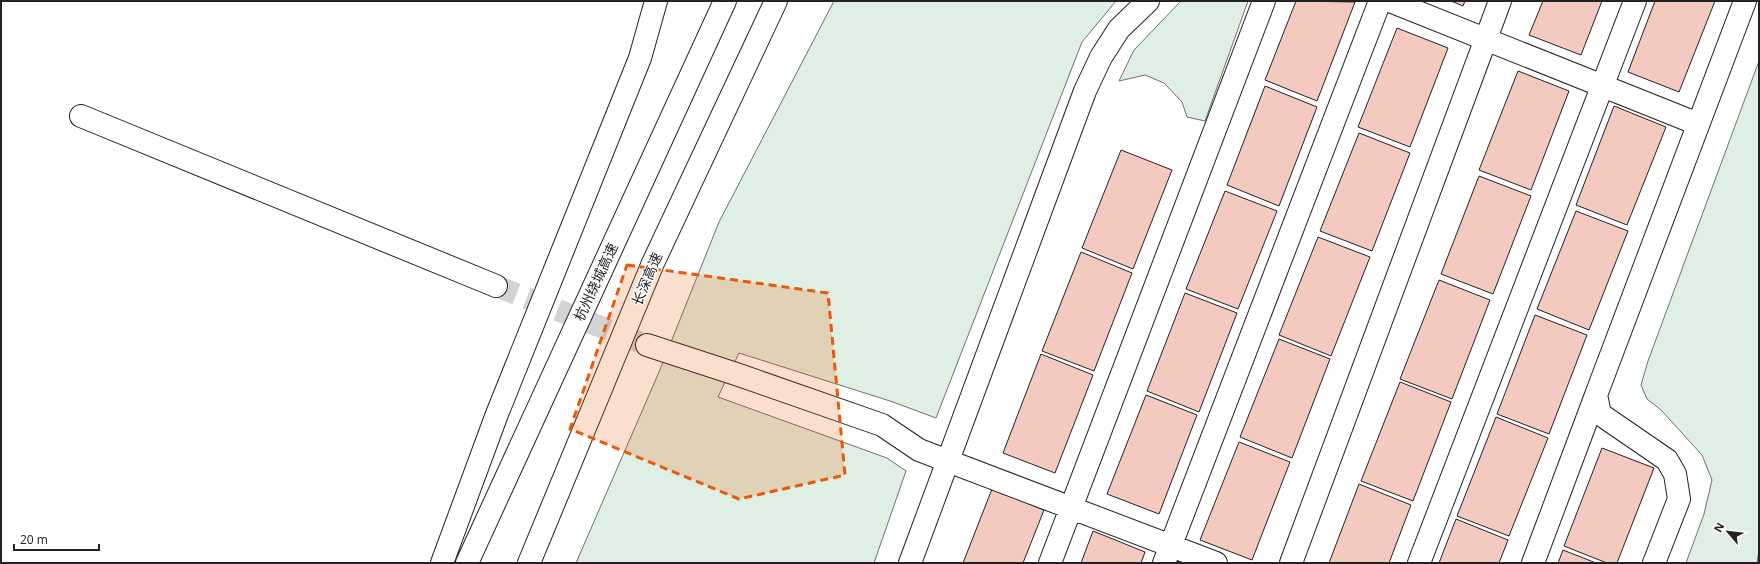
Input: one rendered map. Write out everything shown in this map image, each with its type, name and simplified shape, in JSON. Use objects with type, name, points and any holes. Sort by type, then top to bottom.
[{"type":"main road","points":[[442,563],[497,414],[640,58],[656,1]]},
{"type":"main road","name":"杭州绕城高速","points":[[467,563],[725,1]]},
{"type":"main road","name":"长深高速","points":[[529,563],[653,263],[776,1]]},
{"type":"main road","points":[[910,563],[1085,91],[1101,57],[1119,29],[1148,1]]},
{"type":"main road","points":[[1050,563],[1264,1]]},
{"type":"main road","points":[[1167,554],[1380,1]]},
{"type":"main road","points":[[1390,1],[1698,124]]},
{"type":"main road","points":[[1291,563],[1500,1]]},
{"type":"main road","points":[[1419,563],[1601,86],[1635,1]]},
{"type":"main road","points":[[1533,563],[1745,1]]},
{"type":"main road","points":[[81,116],[496,286]]},
{"type":"main road","points":[[647,345],[739,375],[882,425],[919,450],[1071,507],[1167,554],[1216,563]]},
{"type":"main road","points":[[1596,395],[1600,414],[1667,460],[1675,474],[1679,499],[1654,563]]},
{"type":"highlighted area","points":[[627,265],[828,293],[845,475],[739,499],[570,429]]},
{"type":"green space","points":[[834,1],[1116,1],[1082,42],[936,418],[893,402],[739,353],[718,397],[887,458],[906,471],[874,563],[576,563],[659,372],[719,222]]},
{"type":"green space","points":[[1181,1],[1248,1],[1205,121],[1187,117],[1182,102],[1164,83],[1145,75],[1119,81],[1134,50]]},
{"type":"green space","points":[[1759,61],[1759,550],[1757,563],[1686,563],[1704,514],[1712,480],[1702,455],[1661,410],[1647,399],[1641,385],[1648,361]]},
{"type":"building","points":[[1296,1],[1355,2],[1317,101],[1265,80]]},
{"type":"building","points":[[1451,1],[1465,1],[1463,6]]},
{"type":"building","points":[[1543,1],[1602,1],[1581,55],[1529,35]]},
{"type":"building","points":[[1655,1],[1715,1],[1679,92],[1628,72]]},
{"type":"building","points":[[1397,28],[1448,48],[1410,147],[1358,127]]},
{"type":"building","points":[[1518,71],[1569,91],[1531,190],[1479,170]]},
{"type":"building","points":[[1265,86],[1317,107],[1279,206],[1227,185]]},
{"type":"building","points":[[1614,106],[1666,127],[1627,225],[1576,205]]},
{"type":"building","points":[[1359,133],[1410,153],[1372,251],[1320,231]]},
{"type":"building","points":[[1121,150],[1172,170],[1133,269],[1082,248]]},
{"type":"building","points":[[1479,176],[1531,196],[1493,294],[1441,274]]},
{"type":"building","points":[[1225,191],[1277,211],[1238,309],[1186,289]]},
{"type":"building","points":[[1576,211],[1628,231],[1589,330],[1537,309]]},
{"type":"building","points":[[1318,237],[1370,257],[1331,356],[1279,335]]},
{"type":"building","points":[[1081,252],[1132,273],[1094,371],[1042,351]]},
{"type":"building","points":[[1439,280],[1490,300],[1452,399],[1400,379]]},
{"type":"building","points":[[1185,293],[1237,313],[1199,412],[1147,391]]},
{"type":"building","points":[[1535,315],[1587,335],[1549,434],[1497,414]]},
{"type":"building","points":[[1279,339],[1330,359],[1292,458],[1240,437]]},
{"type":"building","points":[[1041,354],[1093,375],[1055,473],[1003,453]]},
{"type":"building","points":[[1400,382],[1451,402],[1413,501],[1361,481]]},
{"type":"building","points":[[1146,395],[1197,415],[1159,514],[1107,494]]},
{"type":"building","points":[[1496,417],[1548,438],[1509,536],[1457,516]]},
{"type":"building","points":[[1239,442],[1290,462],[1252,560],[1200,540]]},
{"type":"building","points":[[1602,448],[1654,468],[1617,563],[1607,563],[1564,546]]},
{"type":"building","points":[[1359,484],[1411,505],[1389,563],[1329,563]]},
{"type":"building","points":[[992,489],[1044,510],[1023,563],[963,563]]},
{"type":"building","points":[[1456,519],[1508,540],[1499,563],[1439,563]]},
{"type":"building","points":[[1093,531],[1145,552],[1141,563],[1081,563]]},
{"type":"building","points":[[1563,550],[1596,563],[1558,563]]},
{"type":"tunnel","points":[[496,286],[647,345]]}]
